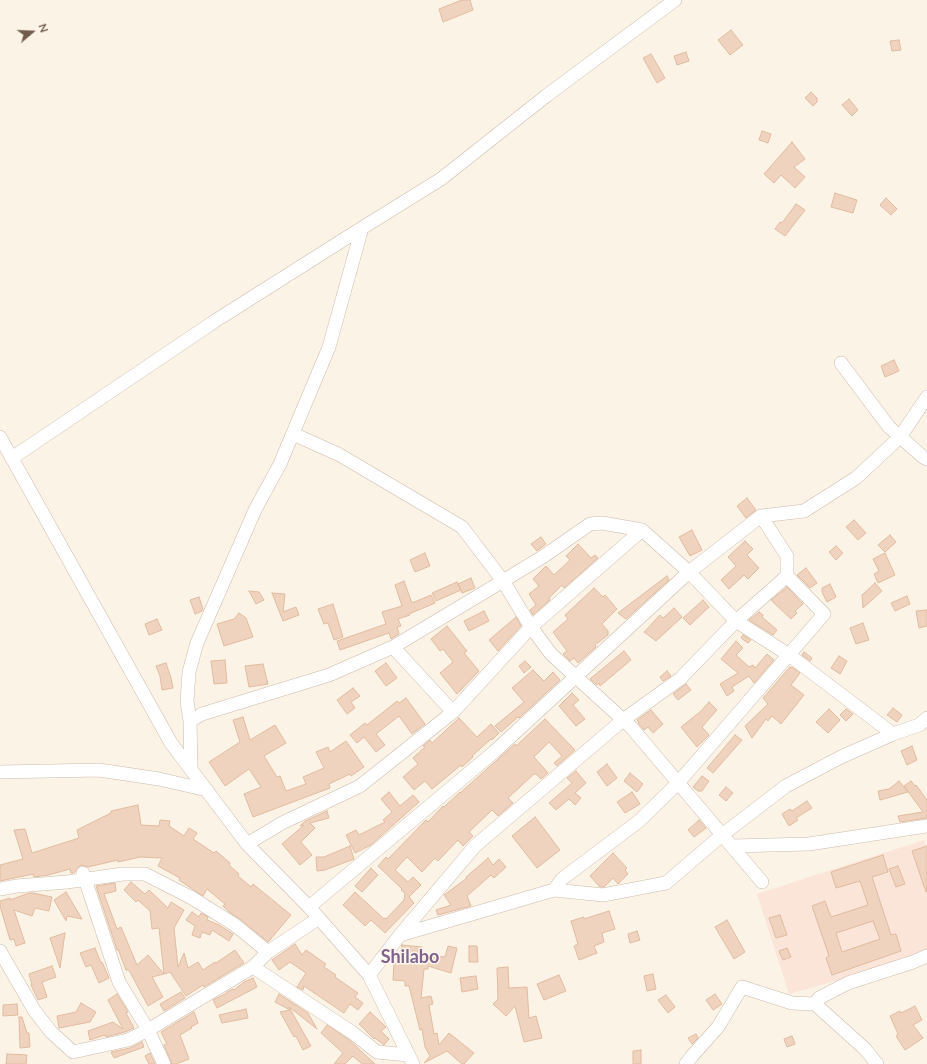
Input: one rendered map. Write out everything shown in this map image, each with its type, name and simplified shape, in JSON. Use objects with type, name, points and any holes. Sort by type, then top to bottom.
[{"type":"street","points":[[12,458],[214,321],[441,179],[546,96],[675,0]]},
{"type":"street","points":[[191,769],[190,721],[187,701],[189,672],[197,642],[255,510],[280,464],[329,347],[362,228]]},
{"type":"street","points":[[842,362],[889,427],[927,459]]},
{"type":"street","points":[[309,907],[494,752],[689,572],[761,516],[804,511],[856,478],[900,437],[927,397]]},
{"type":"street","points":[[293,434],[338,454],[462,527],[503,581],[531,627],[551,654],[631,727],[762,882]]},
{"type":"street","points":[[0,438],[171,743],[247,844],[309,907],[369,975],[410,1060]]},
{"type":"street","points":[[554,890],[562,879],[639,821],[678,783],[824,614],[787,576],[787,556],[761,516]]},
{"type":"street","points":[[190,721],[202,714],[329,675],[393,647],[544,556],[590,524],[602,523],[642,530],[689,572],[736,621],[789,655],[893,734]]},
{"type":"street","points":[[247,844],[282,823],[360,786],[453,712],[531,627],[642,530]]},
{"type":"street","points":[[369,975],[475,846],[623,720],[680,679],[736,621],[787,576]]},
{"type":"street","points":[[393,647],[453,712]]},
{"type":"street","points":[[400,936],[554,890],[603,895],[666,884],[722,835],[786,786],[841,757],[893,734],[919,725],[927,718]]},
{"type":"street","points":[[0,772],[99,770],[159,779],[207,790]]},
{"type":"street","points":[[732,846],[810,844],[927,826]]},
{"type":"street","points":[[0,889],[17,886],[48,884],[84,876],[146,874],[198,902],[235,925],[268,952]]},
{"type":"street","points":[[84,876],[119,982],[148,1030],[164,1064]]},
{"type":"street","points":[[0,950],[34,1010],[52,1032],[73,1052],[128,1040],[148,1030],[253,967],[268,952],[319,918]]},
{"type":"street","points":[[815,1004],[819,998],[848,983],[927,956]]},
{"type":"street","points":[[253,967],[354,1033],[377,1052],[410,1060]]},
{"type":"street","points":[[686,1064],[718,1027],[742,986],[792,1003],[815,1004],[865,1049],[877,1064]]},
{"type":"shaded area","points":[[924,840],[927,849],[927,955],[789,994],[757,894]]},
{"type":"building","points":[[462,0],[470,0],[473,10],[443,22],[439,9]]},
{"type":"building","points":[[731,30],[743,45],[730,55],[718,40]]},
{"type":"building","points":[[899,40],[901,50],[892,51],[890,41]]},
{"type":"building","points":[[686,52],[689,61],[677,65],[674,56]]},
{"type":"building","points":[[651,54],[665,78],[657,83],[643,58]]},
{"type":"building","points":[[811,92],[817,98],[817,102],[813,106],[805,98]]},
{"type":"building","points":[[849,99],[858,110],[852,116],[842,105]]},
{"type":"building","points":[[762,131],[771,134],[768,143],[759,140]]},
{"type":"building","points":[[792,142],[805,159],[794,167],[805,177],[795,188],[781,175],[774,183],[764,174]]},
{"type":"building","points":[[835,193],[857,200],[853,213],[831,207]]},
{"type":"building","points":[[886,198],[897,209],[891,215],[880,205]]},
{"type":"building","points":[[796,204],[805,210],[785,236],[775,229],[780,222],[782,223]]},
{"type":"building","points":[[894,360],[899,371],[885,377],[881,366]]},
{"type":"building","points":[[747,498],[756,510],[746,518],[737,506]]},
{"type":"building","points":[[854,520],[866,533],[858,540],[846,527]]},
{"type":"building","points":[[692,530],[702,550],[690,556],[679,537]]},
{"type":"building","points":[[890,535],[896,542],[885,552],[878,545]]},
{"type":"building","points":[[541,537],[546,544],[537,551],[531,544]]},
{"type":"building","points":[[745,541],[753,549],[747,555],[759,568],[748,579],[744,575],[729,589],[721,580],[736,566],[728,557]]},
{"type":"building","points":[[578,544],[591,558],[595,555],[598,558],[564,588],[562,585],[549,598],[550,600],[533,615],[530,610],[536,605],[529,594],[539,586],[533,579],[546,566],[554,575],[570,560],[566,556]]},
{"type":"building","points":[[836,546],[843,553],[836,560],[829,552]]},
{"type":"building","points":[[425,553],[430,566],[415,572],[410,560]]},
{"type":"building","points":[[885,553],[895,575],[878,583],[874,574],[879,571],[873,559]]},
{"type":"building","points":[[806,568],[817,583],[810,588],[797,575]]},
{"type":"building","points":[[667,576],[669,580],[626,619],[618,613]]},
{"type":"building","points":[[471,578],[475,588],[462,593],[458,584]]},
{"type":"building","points":[[404,581],[412,603],[431,595],[435,603],[398,619],[401,626],[397,627],[399,634],[391,639],[389,633],[340,650],[337,641],[386,624],[382,612],[402,606],[395,585]]},
{"type":"building","points":[[457,582],[461,590],[436,601],[432,593]]},
{"type":"building","points":[[875,583],[882,591],[863,608],[862,595]]},
{"type":"building","points":[[830,584],[836,597],[827,602],[822,592],[822,588]]},
{"type":"building","points":[[787,587],[803,604],[795,611],[797,613],[791,619],[771,600]]},
{"type":"building","points":[[594,588],[603,597],[605,595],[617,609],[602,624],[608,631],[608,635],[595,645],[596,647],[578,663],[574,658],[570,661],[563,654],[567,651],[553,632],[568,619],[565,615]]},
{"type":"building","points":[[249,591],[259,592],[264,600],[256,604]]},
{"type":"building","points":[[272,593],[285,594],[283,612],[296,607],[299,615],[283,621]]},
{"type":"building","points":[[907,596],[910,604],[895,611],[891,603]]},
{"type":"building","points":[[199,597],[203,609],[195,614],[190,600]]},
{"type":"building","points":[[703,600],[709,607],[690,625],[683,618]]},
{"type":"building","points":[[333,604],[343,637],[334,640],[328,623],[324,624],[318,609]]},
{"type":"building","points":[[674,608],[682,617],[656,641],[644,632],[660,615],[663,618]]},
{"type":"building","points":[[927,610],[927,626],[919,628],[916,611]]},
{"type":"building","points":[[484,611],[489,621],[469,631],[464,621]]},
{"type":"building","points":[[759,612],[763,615],[762,617],[777,630],[773,635],[749,620]]},
{"type":"building","points":[[239,613],[246,618],[253,637],[224,646],[217,624],[234,619]]},
{"type":"building","points":[[516,617],[521,626],[498,651],[489,640]]},
{"type":"building","points":[[157,619],[162,630],[149,635],[145,624]]},
{"type":"building","points":[[863,623],[869,640],[856,644],[850,628]]},
{"type":"building","points":[[447,626],[467,651],[464,653],[479,671],[457,694],[440,673],[453,662],[443,649],[440,651],[431,639]]},
{"type":"building","points":[[743,635],[751,640],[748,643],[741,638]]},
{"type":"building","points":[[736,641],[743,648],[736,655],[749,667],[753,665],[755,668],[767,654],[774,660],[754,683],[749,676],[732,687],[734,691],[727,696],[720,684],[738,673],[721,659]]},
{"type":"building","points":[[624,651],[631,660],[600,686],[599,683],[597,685],[590,679]]},
{"type":"building","points":[[804,652],[812,658],[810,661],[802,655]]},
{"type":"building","points":[[839,656],[847,661],[840,674],[831,668]]},
{"type":"building","points":[[225,660],[227,683],[214,684],[211,661]]},
{"type":"building","points":[[525,661],[531,667],[524,673],[519,666]]},
{"type":"building","points":[[166,663],[173,688],[162,690],[160,676],[156,666]]},
{"type":"building","points":[[386,663],[397,678],[386,686],[375,671]]},
{"type":"building","points":[[263,664],[268,684],[249,687],[245,666]]},
{"type":"building","points":[[790,667],[800,673],[791,685],[804,695],[781,724],[772,716],[768,721],[766,719],[752,738],[745,726],[768,704],[763,698]]},
{"type":"building","points":[[533,670],[544,681],[553,672],[560,680],[519,718],[518,717],[501,732],[495,726],[524,702],[512,688]]},
{"type":"building","points":[[667,671],[671,676],[663,681],[660,677]]},
{"type":"building","points":[[686,684],[691,690],[678,700],[673,694]]},
{"type":"building","points":[[353,688],[360,696],[351,702],[355,708],[347,714],[337,700]]},
{"type":"building","points":[[572,693],[579,700],[573,705],[585,719],[576,726],[559,706]]},
{"type":"building","points":[[406,698],[425,724],[412,734],[399,716],[376,734],[385,745],[376,752],[364,737],[357,743],[350,735],[365,723],[367,725],[397,701],[399,703]]},
{"type":"building","points":[[709,702],[717,710],[702,727],[709,735],[697,747],[681,727],[700,712]]},
{"type":"building","points":[[893,708],[902,715],[897,722],[887,715]]},
{"type":"building","points":[[829,709],[840,720],[828,733],[816,722]]},
{"type":"building","points":[[846,709],[853,714],[846,721],[840,715]]},
{"type":"building","points":[[651,710],[663,724],[653,733],[648,727],[644,730],[637,720]]},
{"type":"building","points":[[243,717],[250,740],[275,725],[286,743],[264,756],[277,777],[280,776],[286,791],[306,784],[303,777],[324,768],[316,752],[328,747],[330,752],[346,741],[364,767],[351,776],[350,774],[329,784],[330,788],[253,817],[244,794],[261,787],[249,769],[225,786],[209,762],[240,742],[233,720]]},
{"type":"building","points":[[459,718],[477,737],[491,724],[499,733],[472,756],[473,757],[462,767],[461,765],[432,789],[425,781],[414,790],[403,777],[418,764],[413,758],[425,747],[423,746],[430,740],[432,743]]},
{"type":"building","points":[[545,719],[575,750],[557,766],[554,763],[562,756],[549,742],[534,757],[548,773],[541,779],[534,774],[508,798],[513,803],[498,816],[492,810],[469,832],[473,836],[463,846],[458,840],[438,861],[435,858],[422,872],[407,857],[395,870],[408,882],[413,877],[421,885],[409,897],[414,903],[385,933],[371,920],[365,926],[343,905],[355,892],[384,919],[386,919],[404,900],[405,893],[378,866],[386,857],[388,859],[426,820],[428,822],[443,806],[444,807],[515,744],[516,746]]},
{"type":"building","points":[[735,735],[742,740],[713,773],[707,768]]},
{"type":"building","points":[[912,746],[917,760],[907,765],[901,751]]},
{"type":"building","points":[[607,764],[617,778],[607,786],[597,772]]},
{"type":"building","points":[[576,771],[586,783],[575,793],[581,798],[575,805],[569,799],[556,810],[549,803],[572,783],[567,778]]},
{"type":"building","points":[[630,773],[643,784],[637,792],[624,781]]},
{"type":"building","points":[[702,776],[709,781],[702,791],[698,791],[693,787]]},
{"type":"building","points":[[899,781],[908,792],[880,800],[878,791],[889,789]]},
{"type":"building","points":[[911,781],[915,786],[916,785],[927,800],[927,818],[900,822],[898,816],[923,812],[904,786]]},
{"type":"building","points":[[726,787],[733,793],[726,801],[719,795]]},
{"type":"building","points":[[389,792],[400,806],[413,795],[419,802],[371,845],[355,853],[346,835],[356,830],[359,835],[385,822],[383,820],[392,812],[381,799]]},
{"type":"building","points":[[632,792],[640,804],[625,813],[617,802]]},
{"type":"building","points":[[807,801],[812,808],[796,818],[798,820],[789,826],[782,814],[790,809],[792,811]]},
{"type":"building","points":[[138,805],[141,825],[159,826],[160,820],[170,821],[169,826],[184,836],[189,828],[197,833],[193,839],[214,853],[216,851],[230,863],[229,865],[239,874],[238,876],[251,887],[253,884],[291,915],[268,942],[229,912],[223,906],[225,904],[207,889],[203,896],[179,880],[180,878],[158,866],[162,858],[140,857],[118,862],[118,860],[88,867],[81,865],[73,873],[71,873],[70,869],[48,875],[34,877],[33,874],[0,881],[0,865],[23,859],[14,830],[25,829],[32,853],[79,838],[77,830],[111,813],[111,811]]},
{"type":"building","points":[[327,811],[329,818],[310,823],[315,828],[301,842],[312,855],[300,865],[282,844],[304,825],[300,826],[305,821]]},
{"type":"building","points":[[535,817],[560,850],[537,868],[512,836]]},
{"type":"building","points":[[699,820],[706,828],[694,837],[688,830]]},
{"type":"building","points":[[350,846],[354,859],[325,870],[317,871],[316,857],[324,857]]},
{"type":"building","points":[[927,846],[927,891],[926,892],[912,851]]},
{"type":"building","points":[[613,853],[627,868],[625,870],[628,874],[618,884],[613,878],[604,887],[600,887],[590,876]]},
{"type":"building","points":[[883,855],[888,872],[872,877],[891,935],[896,934],[901,951],[832,975],[826,958],[829,956],[812,906],[825,901],[831,917],[868,905],[860,881],[836,888],[831,872]],"holes":[[[873,921],[880,939],[842,952],[836,933]]]},
{"type":"building","points":[[488,858],[493,865],[499,859],[506,867],[494,878],[491,875],[467,896],[471,906],[438,915],[436,910],[451,905],[444,895],[467,878],[466,877]]},
{"type":"building","points":[[898,866],[905,884],[896,887],[889,869]]},
{"type":"building","points":[[371,868],[378,875],[362,892],[355,886]]},
{"type":"building","points":[[131,882],[145,894],[149,890],[168,908],[171,902],[184,910],[174,928],[178,967],[184,953],[188,968],[198,962],[203,970],[235,950],[244,963],[186,996],[170,972],[164,974],[159,928],[152,929],[150,911],[138,900],[136,902],[124,890]]},
{"type":"building","points":[[115,883],[116,891],[104,894],[117,929],[121,927],[137,965],[148,955],[164,974],[152,977],[163,997],[148,1006],[130,972],[126,970],[118,949],[117,950],[96,886]]},
{"type":"building","points":[[66,892],[82,919],[67,916],[66,921],[54,900]]},
{"type":"building","points":[[29,893],[52,897],[49,911],[35,908],[32,916],[14,910],[25,943],[16,946],[14,939],[10,940],[0,906],[0,901],[10,898],[10,900]]},
{"type":"building","points":[[609,911],[615,929],[602,933],[604,942],[594,946],[597,953],[579,960],[574,946],[578,944],[571,921],[584,917],[584,919]]},
{"type":"building","points":[[192,912],[199,917],[201,913],[208,917],[207,920],[219,925],[233,934],[229,941],[212,930],[210,935],[202,932],[200,938],[192,935],[195,926],[186,920]]},
{"type":"building","points":[[780,915],[787,935],[776,938],[769,918]]},
{"type":"building","points":[[727,920],[745,952],[734,959],[715,927]]},
{"type":"building","points":[[637,931],[640,940],[630,943],[628,934]]},
{"type":"building","points":[[65,933],[60,968],[50,938]]},
{"type":"building","points":[[295,944],[302,955],[306,950],[326,964],[324,967],[336,975],[335,977],[358,993],[355,997],[363,1003],[358,1010],[350,1004],[344,1013],[304,986],[303,990],[297,987],[306,973],[290,962],[279,970],[272,960]]},
{"type":"building","points":[[402,945],[422,947],[422,955],[445,957],[448,946],[457,948],[451,973],[428,966],[428,969],[424,969],[421,998],[431,996],[433,1004],[429,1005],[434,1034],[437,1033],[439,1045],[449,1033],[474,1053],[464,1064],[462,1064],[447,1051],[424,1063],[430,1056],[425,1047],[422,1029],[420,1030],[409,986],[405,986],[405,981],[393,980],[394,962],[400,962]]},
{"type":"building","points":[[469,946],[477,946],[478,962],[469,962]]},
{"type":"building","points":[[95,948],[109,978],[99,983],[91,965],[86,967],[80,953]]},
{"type":"building","points":[[787,948],[791,957],[783,960],[779,951]]},
{"type":"building","points":[[52,966],[56,977],[42,982],[47,997],[38,1000],[31,985],[29,974]]},
{"type":"building","points":[[508,967],[509,988],[527,987],[529,1018],[536,1016],[542,1038],[524,1042],[515,1006],[506,1016],[493,1004],[498,999],[497,968]]},
{"type":"building","points":[[653,974],[656,989],[647,991],[644,976]]},
{"type":"building","points":[[559,975],[566,991],[544,1000],[537,984]]},
{"type":"building","points":[[476,976],[478,989],[462,992],[460,978]]},
{"type":"building","points":[[253,978],[257,987],[217,1008],[213,1000],[233,989],[234,990],[244,982]]},
{"type":"building","points":[[181,992],[185,998],[164,1011],[160,1004]]},
{"type":"building","points":[[117,994],[128,1012],[126,1013],[134,1028],[125,1032],[106,1037],[105,1035],[90,1040],[88,1031],[113,1022],[123,1029],[108,1000]]},
{"type":"building","points":[[279,994],[308,1013],[317,1029],[289,1007],[311,1046],[303,1050],[296,1036],[294,1037],[280,1012],[290,1010],[275,1002]]},
{"type":"building","points":[[715,994],[722,1004],[713,1010],[706,1000]]},
{"type":"building","points":[[666,995],[675,1007],[668,1013],[658,1000]]},
{"type":"building","points":[[81,1003],[96,1012],[90,1022],[59,1028],[57,1016],[76,1012]]},
{"type":"building","points":[[17,1004],[18,1015],[3,1016],[3,1005]]},
{"type":"building","points":[[915,1006],[922,1020],[913,1025],[923,1038],[905,1050],[896,1036],[898,1034],[890,1016],[900,1011],[901,1013]]},
{"type":"building","points":[[246,1009],[248,1018],[222,1023],[219,1015]]},
{"type":"building","points":[[194,1012],[198,1023],[180,1035],[189,1059],[172,1064],[164,1045],[167,1044],[161,1032]]},
{"type":"building","points":[[370,1012],[386,1027],[381,1031],[389,1039],[384,1045],[375,1038],[374,1039],[359,1024]]},
{"type":"building","points":[[19,1017],[22,1017],[27,1033],[29,1033],[30,1047],[20,1048]]},
{"type":"building","points":[[327,1025],[348,1039],[375,1064],[362,1064],[353,1056],[345,1064],[334,1064],[343,1053],[321,1033]]},
{"type":"building","points":[[696,1034],[698,1038],[692,1044],[688,1038]]},
{"type":"building","points":[[792,1036],[795,1044],[787,1047],[784,1039]]},
{"type":"building","points":[[142,1042],[144,1047],[114,1058],[111,1052],[130,1048]]},
{"type":"building","points":[[641,1050],[641,1064],[633,1064],[633,1051]]},
{"type":"building","points":[[150,1053],[155,1064],[149,1064],[145,1056]]},
{"type":"building","points":[[7,1054],[27,1055],[26,1064],[6,1064]]},
{"type":"district","name":"Shilabo","points":[[410,957]]}]
